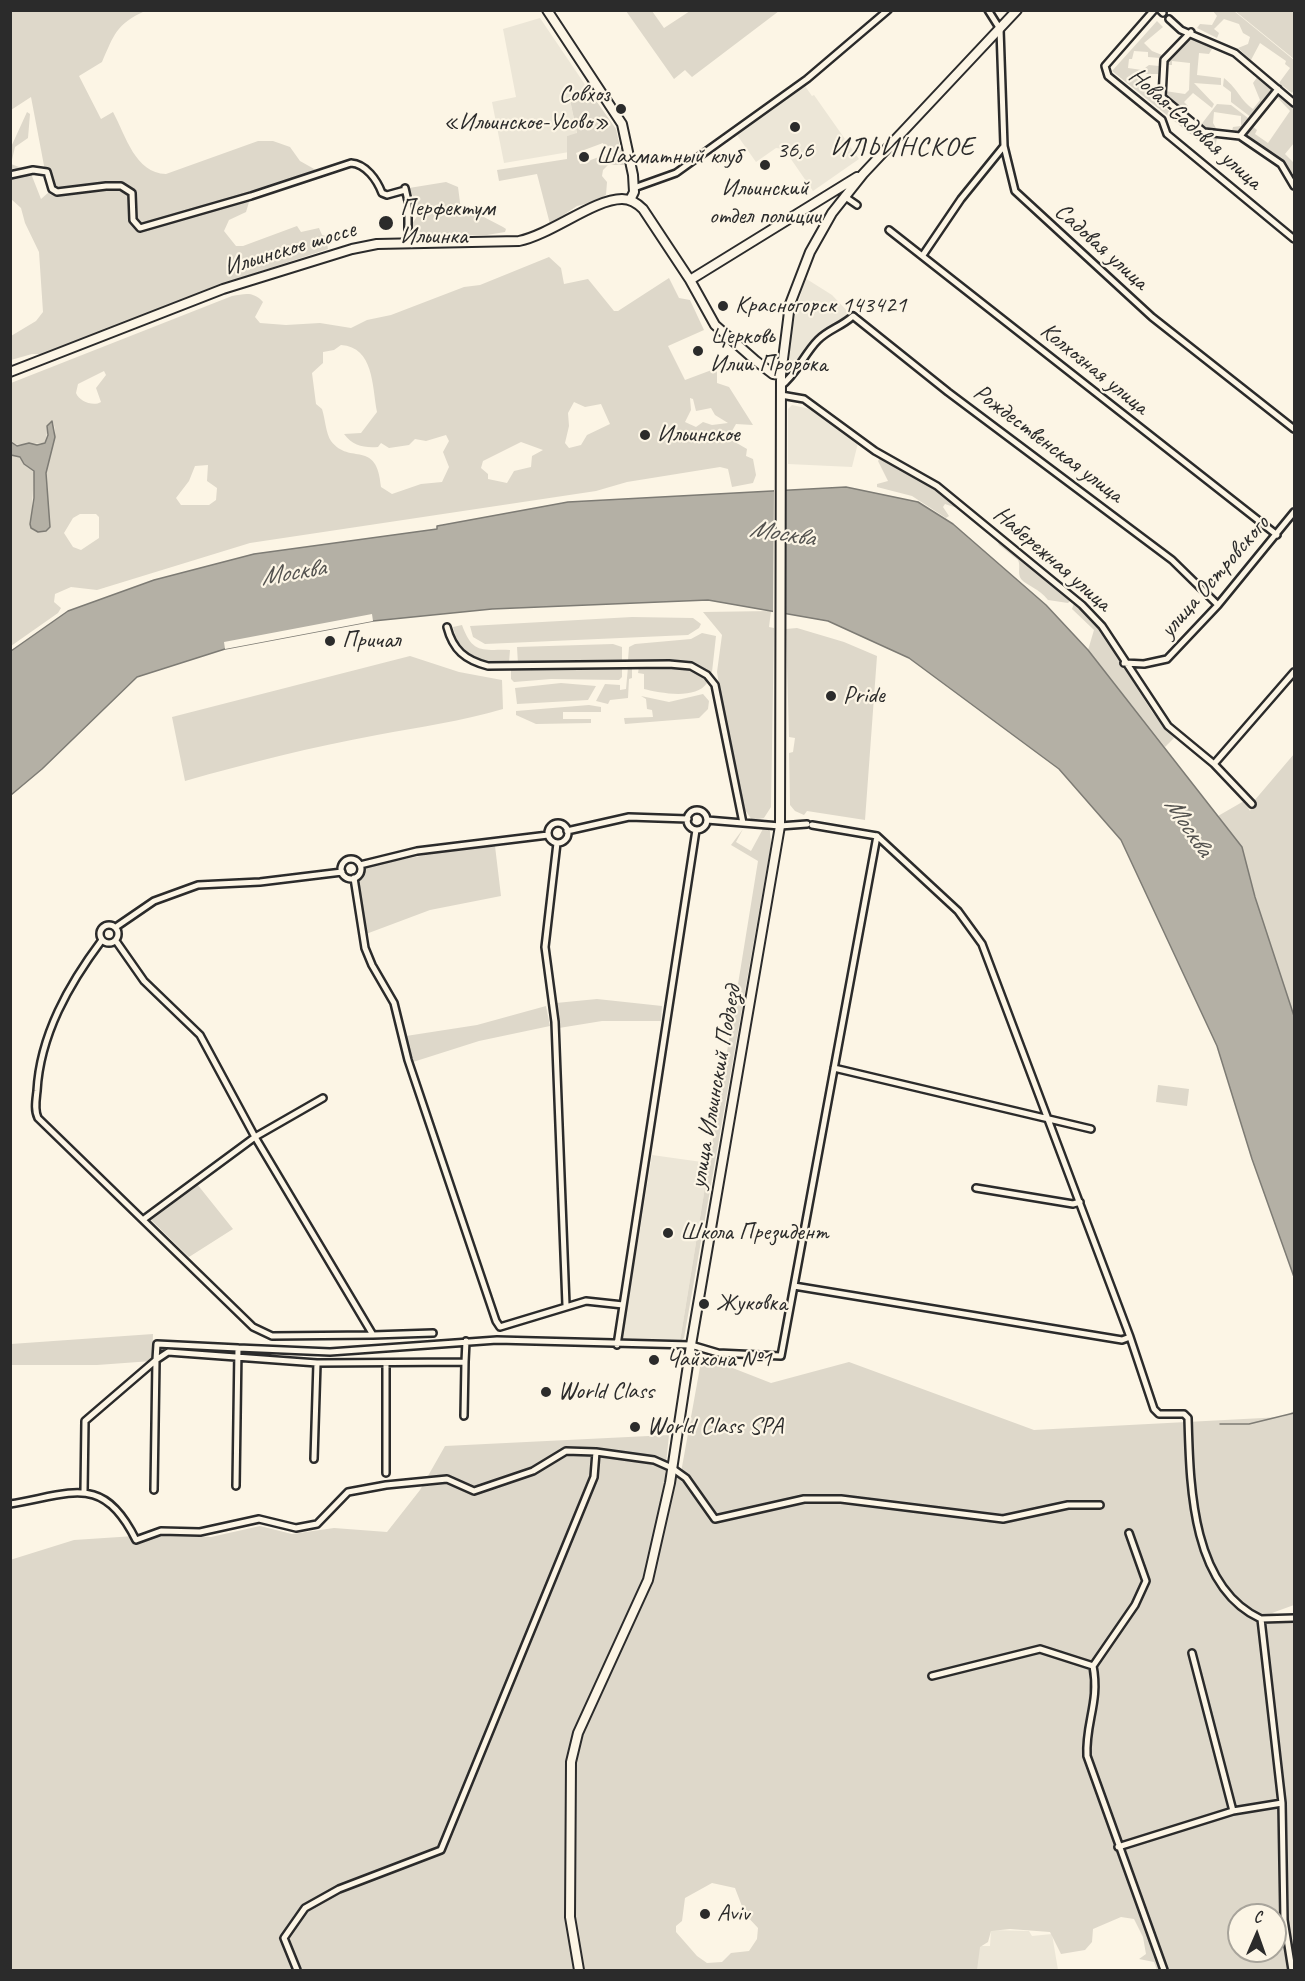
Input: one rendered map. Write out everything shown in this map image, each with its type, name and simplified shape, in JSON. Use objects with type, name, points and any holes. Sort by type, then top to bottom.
[{"type":"main road","points":[[548,10],[622,124],[634,188],[630,200],[643,209],[690,280],[710,318],[722,333],[773,374],[781,375]]},
{"type":"main road","points":[[781,395],[786,327],[796,286],[815,242],[844,196],[863,174],[1017,10]]},
{"type":"main road","points":[[690,280],[863,174]]},
{"type":"main road","name":"Ильинское шоссе","points":[[10,372],[49,360],[223,289],[352,249],[377,244],[519,241],[538,236],[608,202],[630,200]]},
{"type":"main road","name":"улица Ильинский Подъезд","points":[[579,1971],[570,1917],[571,1762],[578,1733],[648,1580],[672,1468],[780,826],[781,395]]},
{"type":"street","points":[[634,188],[676,173],[807,79],[888,10]]},
{"type":"street","points":[[988,10],[1000,29]]},
{"type":"street","name":"Новая Садовая улица","points":[[1154,10],[1105,66],[1108,76],[1162,120],[1167,134],[1294,238]]},
{"type":"street","points":[[1169,19],[1181,30],[1191,32],[1235,52],[1294,103]]},
{"type":"street","name":"Садовая улица","points":[[1000,29],[1004,146],[1011,181],[1023,201],[1170,332],[1294,429]]},
{"type":"street","points":[[1191,32],[1164,60],[1162,97],[1204,132],[1240,136],[1281,164],[1292,176],[1294,186]]},
{"type":"street","points":[[1240,136],[1278,89]]},
{"type":"street","points":[[923,255],[961,199],[1004,146]]},
{"type":"street","points":[[10,175],[24,171],[47,171],[52,189],[57,192],[121,186],[132,193],[133,220],[140,228],[241,199],[351,163],[358,164],[371,174],[382,194],[387,195],[405,188],[408,201],[408,243]]},
{"type":"street","points":[[844,196],[857,205]]},
{"type":"street","name":"Колхозная улица","points":[[889,230],[1277,535]]},
{"type":"street","name":"Рождественская улица","points":[[781,386],[790,380],[817,341],[831,329],[841,328],[853,316],[948,392],[1172,560],[1218,605]]},
{"type":"street","name":"Набережная улица","points":[[781,395],[804,399],[875,451],[937,486],[1095,618],[1168,726],[1214,764],[1252,804]]},
{"type":"street","name":"улица Островского","points":[[1124,663],[1144,664],[1167,659],[1218,605],[1294,512]]},
{"type":"street","points":[[447,627],[451,640],[461,654],[488,666],[669,664],[691,666],[707,675],[715,684],[743,823]]},
{"type":"street","points":[[1214,764],[1294,672]]},
{"type":"street","points":[[696,830],[689,825],[690,813],[696,810],[702,812],[707,820]]},
{"type":"street","points":[[567,831],[629,818],[688,819]]},
{"type":"street","points":[[707,820],[780,826],[809,825],[877,836],[958,911],[977,933],[1080,1202],[1154,1409],[1159,1414],[1184,1414],[1188,1418],[1191,1487],[1201,1544],[1226,1593],[1242,1610],[1261,1619],[1294,1618]]},
{"type":"street","points":[[696,830],[702,828],[707,820]]},
{"type":"street","points":[[548,835],[551,827],[557,824],[564,826],[567,831],[564,841],[557,843]]},
{"type":"street","points":[[617,1345],[696,830]]},
{"type":"street","points":[[342,872],[344,862],[349,859],[360,865],[417,851],[548,835],[557,843]]},
{"type":"street","points":[[154,1490],[157,1344],[330,1352],[466,1341],[691,1345],[718,1353],[781,1356],[877,836]]},
{"type":"street","points":[[557,843],[545,947],[555,1022],[566,1305]]},
{"type":"street","points":[[354,878],[359,874],[360,865]]},
{"type":"street","points":[[342,872],[345,876],[354,878]]},
{"type":"street","points":[[116,941],[107,943],[102,940],[99,934],[102,928],[107,925],[116,927],[159,899],[198,885],[260,882],[342,872]]},
{"type":"street","points":[[354,878],[362,937],[368,958],[397,1011],[408,1060],[496,1322],[500,1327],[586,1300],[623,1305]]},
{"type":"street","points":[[116,927],[118,936],[116,941]]},
{"type":"street","points":[[102,940],[78,973],[57,1013],[39,1073],[36,1111],[38,1118],[254,1327],[272,1336],[432,1333]]},
{"type":"street","points":[[116,941],[144,981],[200,1035],[255,1137],[373,1335]]},
{"type":"street","points":[[834,1068],[1091,1129]]},
{"type":"street","points":[[144,1219],[255,1137],[323,1098]]},
{"type":"street","points":[[976,1188],[1073,1204],[1080,1202]]},
{"type":"street","points":[[794,1286],[1122,1340],[1130,1337]]},
{"type":"street","points":[[464,1416],[466,1341]]},
{"type":"street","points":[[236,1486],[238,1348]]},
{"type":"street","points":[[84,1492],[85,1421],[168,1352],[317,1363],[465,1362]]},
{"type":"street","points":[[314,1459],[317,1363]]},
{"type":"street","points":[[386,1364],[386,1473]]},
{"type":"street","points":[[10,1504],[84,1492],[113,1503],[126,1519],[136,1540],[161,1531],[200,1532],[259,1519],[296,1528],[317,1524],[348,1492],[447,1479],[474,1491],[533,1471],[566,1451],[596,1452],[654,1460],[672,1468],[686,1478],[715,1519],[804,1499],[841,1499],[1003,1519],[1068,1504],[1100,1505]]},
{"type":"street","points":[[297,1971],[284,1938],[305,1908],[339,1889],[441,1850],[594,1477],[596,1452]]},
{"type":"street","points":[[1129,1533],[1146,1581],[1135,1605],[1093,1666],[1097,1689],[1086,1738],[1087,1756],[1164,1971]]},
{"type":"street","points":[[1261,1619],[1282,1803],[1284,1920],[1292,1971]]},
{"type":"street","points":[[932,1676],[1040,1649],[1093,1666]]},
{"type":"street","points":[[1192,1653],[1233,1811]]},
{"type":"street","points":[[1118,1847],[1233,1811],[1282,1803]]},
{"type":"shaded area","points":[[11,11],[145,11],[117,31],[102,62],[79,76],[101,119],[113,112],[127,142],[139,160],[155,172],[166,174],[258,141],[273,141],[290,147],[300,161],[316,170],[252,192],[246,212],[229,220],[224,231],[236,246],[243,246],[297,226],[301,232],[319,228],[322,235],[326,236],[328,249],[219,285],[47,354],[32,354],[11,360],[11,336],[36,321],[43,312],[39,252],[25,223],[21,208],[11,199],[11,164],[30,171],[41,199],[49,192],[31,97],[11,110]]},
{"type":"shaded area","points":[[626,11],[652,11],[664,28],[690,11],[779,11],[692,77],[685,70],[674,79]]},
{"type":"shaded area","points":[[1213,11],[1234,11],[1294,60],[1294,90],[1292,93],[1279,83],[1290,68],[1285,64],[1286,61],[1260,43],[1251,60],[1238,48],[1248,44],[1250,37],[1243,33],[1239,24],[1224,19],[1214,29],[1219,33],[1217,38],[1197,28],[1200,24],[1212,25],[1217,16]]},
{"type":"shaded area","points":[[1235,11],[1294,11],[1294,59]]},
{"type":"shaded area","points":[[540,18],[590,92],[570,100],[577,134],[567,136],[569,152],[504,163],[492,102],[516,97],[503,29]]},
{"type":"shaded area","points":[[1157,21],[1163,27],[1144,43],[1152,51],[1162,55],[1160,58],[1148,57],[1148,52],[1134,51],[1132,59],[1129,59],[1128,68],[1142,70],[1149,65],[1159,66],[1158,74],[1142,74],[1143,91],[1159,93],[1159,103],[1199,135],[1217,138],[1214,153],[1112,71]]},
{"type":"shaded area","points":[[1194,37],[1213,47],[1209,54],[1199,53],[1197,75],[1221,78],[1221,85],[1194,83],[1214,104],[1212,108],[1193,93],[1184,102],[1188,106],[1183,112],[1166,99],[1165,91],[1185,94],[1189,90],[1190,63],[1172,61],[1172,65],[1167,65],[1167,60],[1188,38]]},
{"type":"shaded area","points":[[1258,76],[1273,89],[1273,92],[1252,118],[1231,102],[1231,92],[1223,86],[1224,78],[1253,109],[1260,100],[1253,83]]},
{"type":"shaded area","points":[[805,86],[812,96],[814,95],[859,159],[813,191],[784,149],[776,148],[756,162],[737,135]]},
{"type":"shaded area","points":[[590,92],[616,129],[624,165],[608,165],[603,170],[602,176],[607,182],[606,195],[593,202],[577,206],[550,224],[537,174],[499,181],[497,170],[567,159],[567,136],[577,133],[570,100]],"holes":[[[603,143],[607,154],[580,164],[576,153]]]},
{"type":"shaded area","points":[[1279,94],[1294,108],[1294,143],[1285,154],[1294,163],[1294,172],[1291,174],[1283,162],[1246,137],[1252,126],[1257,130],[1255,134],[1268,143],[1290,111],[1276,96]]},
{"type":"shaded area","points":[[1217,104],[1231,105],[1248,118],[1241,133],[1232,131],[1233,127],[1241,126],[1241,116],[1214,112],[1213,123],[1217,130],[1200,126]]},
{"type":"shaded area","points":[[27,112],[30,114],[28,138],[15,147],[11,164],[11,147]]},
{"type":"shaded area","points":[[446,182],[458,187],[461,210],[478,208],[480,215],[506,229],[505,232],[487,235],[414,236],[412,224],[420,212],[409,188]]},
{"type":"shaded area","points":[[549,257],[561,268],[564,284],[588,279],[614,311],[618,311],[669,278],[679,298],[690,300],[704,330],[668,346],[685,380],[717,368],[717,383],[729,387],[753,425],[736,424],[728,438],[747,449],[746,456],[753,459],[756,475],[753,483],[732,487],[728,469],[720,467],[627,482],[596,491],[250,543],[97,590],[71,587],[55,594],[54,602],[61,608],[58,613],[11,646],[11,455],[20,457],[34,471],[31,528],[50,527],[46,475],[55,433],[52,421],[49,423],[45,443],[13,445],[10,442],[11,383],[232,296],[252,295],[263,302],[255,317],[260,323],[286,325],[320,323],[351,328],[367,320],[391,315],[464,287],[480,285]],"holes":[[[341,345],[352,347],[366,360],[370,370],[377,412],[361,433],[344,434],[347,438],[363,446],[378,447],[381,443],[389,448],[409,445],[415,439],[426,441],[446,435],[449,441],[443,452],[449,467],[442,482],[421,484],[392,494],[381,487],[374,463],[362,455],[338,448],[331,441],[322,409],[316,404],[312,373],[323,363],[323,352],[334,350]],[[104,371],[106,375],[96,388],[101,402],[98,403],[90,403],[80,398],[76,393],[78,384]],[[690,398],[693,399],[696,411],[711,408],[715,415],[728,423],[712,425],[703,422],[696,427],[685,422],[691,410]],[[574,402],[585,407],[601,404],[610,424],[587,435],[581,445],[569,448],[565,443],[569,426],[568,413]],[[521,442],[543,450],[532,456],[531,467],[514,471],[507,483],[488,479],[488,474],[481,468],[483,461]],[[208,465],[207,481],[217,488],[216,500],[209,505],[181,505],[176,498],[189,481],[195,466]],[[80,514],[96,514],[99,517],[99,538],[81,550],[73,547],[64,533],[73,518]]]},
{"type":"shaded area","points":[[805,278],[832,295],[851,315],[841,327],[828,328],[790,375],[790,336]]},
{"type":"shaded area","points":[[792,405],[810,409],[858,443],[852,467],[788,464],[788,409]]},
{"type":"shaded area","points":[[880,458],[943,494],[963,510],[945,504],[943,507],[949,516],[946,518],[912,496],[877,487],[877,484],[888,481],[878,461]]},
{"type":"shaded area","points":[[995,536],[1070,601],[1068,603],[1048,600],[1021,579],[1018,560],[999,545]]},
{"type":"shaded area","points":[[1074,603],[1096,622],[1152,712],[1174,738],[1165,747],[1088,650],[1094,630],[1072,609]]},
{"type":"shaded area","points":[[771,611],[769,627],[774,628],[771,807],[764,818],[752,820],[745,810],[720,691],[717,672],[722,635],[703,612]]},
{"type":"shaded area","points":[[632,617],[693,618],[701,624],[688,635],[485,644],[473,637],[470,626]]},
{"type":"shaded area","points":[[462,625],[466,635],[475,646],[485,650],[510,650],[509,663],[480,660],[466,652],[456,637],[453,627]]},
{"type":"shaded area","name":"Pride","points":[[797,628],[844,642],[877,656],[865,820],[807,811],[804,815],[795,811],[790,805],[789,753],[793,752],[795,738],[789,737],[786,629]]},
{"type":"shaded area","points":[[702,633],[716,636],[712,672],[676,661],[628,660],[629,647],[635,644],[691,639]]},
{"type":"shaded area","points":[[613,644],[622,647],[622,660],[518,664],[517,647]]},
{"type":"shaded area","points":[[410,656],[459,672],[502,680],[503,709],[304,750],[185,781],[172,717]]},
{"type":"shaded area","points":[[622,667],[622,677],[619,680],[551,679],[514,682],[511,679],[511,670]]},
{"type":"shaded area","points":[[628,667],[632,668],[632,678],[629,679],[628,698],[610,700],[608,704],[596,701],[605,684],[620,685],[620,690],[626,689]]},
{"type":"shaded area","points":[[639,667],[687,668],[702,676],[707,683],[695,692],[677,694],[644,689],[644,674],[638,673]]},
{"type":"shaded area","points":[[561,683],[596,686],[588,700],[517,704],[515,688]]},
{"type":"shaded area","points":[[703,694],[709,701],[708,709],[699,718],[625,724],[624,718],[653,717],[652,710],[647,709],[646,699],[641,696],[669,702]]},
{"type":"shaded area","points":[[589,705],[601,707],[601,712],[563,712],[563,719],[591,719],[591,723],[536,724],[516,715],[516,711]]},
{"type":"shaded area","points":[[1294,754],[1294,1016],[1255,897],[1242,847],[1218,816],[1244,801],[1250,811],[1254,801]]},
{"type":"shaded area","points":[[764,827],[770,831],[771,844],[684,1338],[680,1341],[758,861],[731,845],[743,829],[736,842],[751,851]]},
{"type":"shaded area","points":[[495,846],[501,896],[430,910],[366,934],[357,882],[363,876],[364,867],[436,853]]},
{"type":"shaded area","points":[[597,999],[662,1006],[661,1021],[602,1021],[559,1028],[556,1003]]},
{"type":"shaded area","points":[[546,1006],[550,1026],[479,1041],[413,1062],[406,1036],[477,1025]]},
{"type":"shaded area","points":[[1158,1085],[1189,1089],[1187,1106],[1156,1102]]},
{"type":"shaded area","name":"Школа Президент","points":[[652,1155],[709,1163],[680,1341],[622,1340]]},
{"type":"shaded area","points":[[197,1184],[233,1229],[189,1257],[150,1219]]},
{"type":"shaded area","points":[[153,1334],[152,1361],[97,1365],[11,1365],[11,1344]]},
{"type":"shaded area","points":[[702,1356],[771,1383],[849,1362],[1034,1430],[1282,1417],[1294,1411],[1294,1605],[1272,1613],[1294,1617],[1294,1970],[1157,1970],[1154,1962],[1139,1959],[1146,1954],[1143,1937],[1134,1919],[1121,1917],[1093,1929],[1092,1942],[1085,1950],[1061,1954],[1050,1932],[1010,1929],[991,1931],[988,1942],[980,1947],[977,1970],[11,1970],[10,1560],[74,1540],[165,1534],[211,1537],[260,1526],[292,1534],[334,1528],[387,1532],[420,1490],[445,1446],[669,1435],[665,1473],[680,1478]],"holes":[[[712,1883],[735,1888],[745,1914],[758,1928],[757,1939],[749,1951],[731,1953],[722,1962],[707,1963],[697,1956],[676,1932],[676,1926],[682,1921],[685,1898]]]},
{"type":"shaded area","points":[[991,1930],[1029,1931],[1032,1936],[1052,1934],[1058,1970],[974,1970],[977,1946],[990,1946]]},
{"type":"water","points":[[52,421],[55,437],[46,473],[50,527],[46,531],[38,532],[31,528],[30,524],[34,498],[34,471],[24,464],[20,457],[11,455],[11,442],[17,446],[45,443],[48,435],[47,426]]},
{"type":"water","name":"Москва","points":[[846,487],[918,502],[953,524],[1046,605],[1088,650],[1242,847],[1255,897],[1294,1016],[1294,1277],[1252,1159],[1217,1046],[1121,840],[1059,769],[909,658],[828,621],[708,600],[492,609],[373,621],[225,649],[137,677],[42,769],[11,795],[11,651],[68,611],[154,580],[254,554],[437,529],[437,526],[568,502]]},
{"type":"pier","points":[[786,488],[785,616],[773,614],[774,489]]},
{"type":"pier","points":[[372,614],[373,621],[225,649],[224,642]]},
{"type":"waterway","points":[[1220,1424],[1249,1424],[1294,1413]]},
{"type":"place","name":"Совхоз «Ильинское-Усово»","points":[[621,109]]},
{"type":"place","name":"36,6","points":[[795,127]]},
{"type":"place","name":"Шахматный клуб","points":[[584,157]]},
{"type":"place","name":"Ильинский отдел полиции","points":[[765,165]]},
{"type":"place","name":"Перфектум Ильинка","points":[[386,223]]},
{"type":"place","name":"Красногорск 143421","points":[[723,306]]},
{"type":"place","name":"Церковь Илии Пророка","points":[[698,351]]},
{"type":"place","name":"Ильинское","points":[[645,435]]},
{"type":"place","name":"Причал","points":[[330,641]]},
{"type":"place","name":"Pride","points":[[831,696]]},
{"type":"place","name":"Школа Президент","points":[[668,1233]]},
{"type":"place","name":"Жуковка","points":[[704,1304]]},
{"type":"place","name":"Чайхона №1","points":[[654,1360]]},
{"type":"place","name":"World Class","points":[[546,1392]]},
{"type":"place","name":"World Class SPA","points":[[635,1427]]},
{"type":"place","name":"Aviv","points":[[705,1914]]},
{"type":"district","name":"ИЛЬИНСКОЕ","points":[[903,148]]}]
